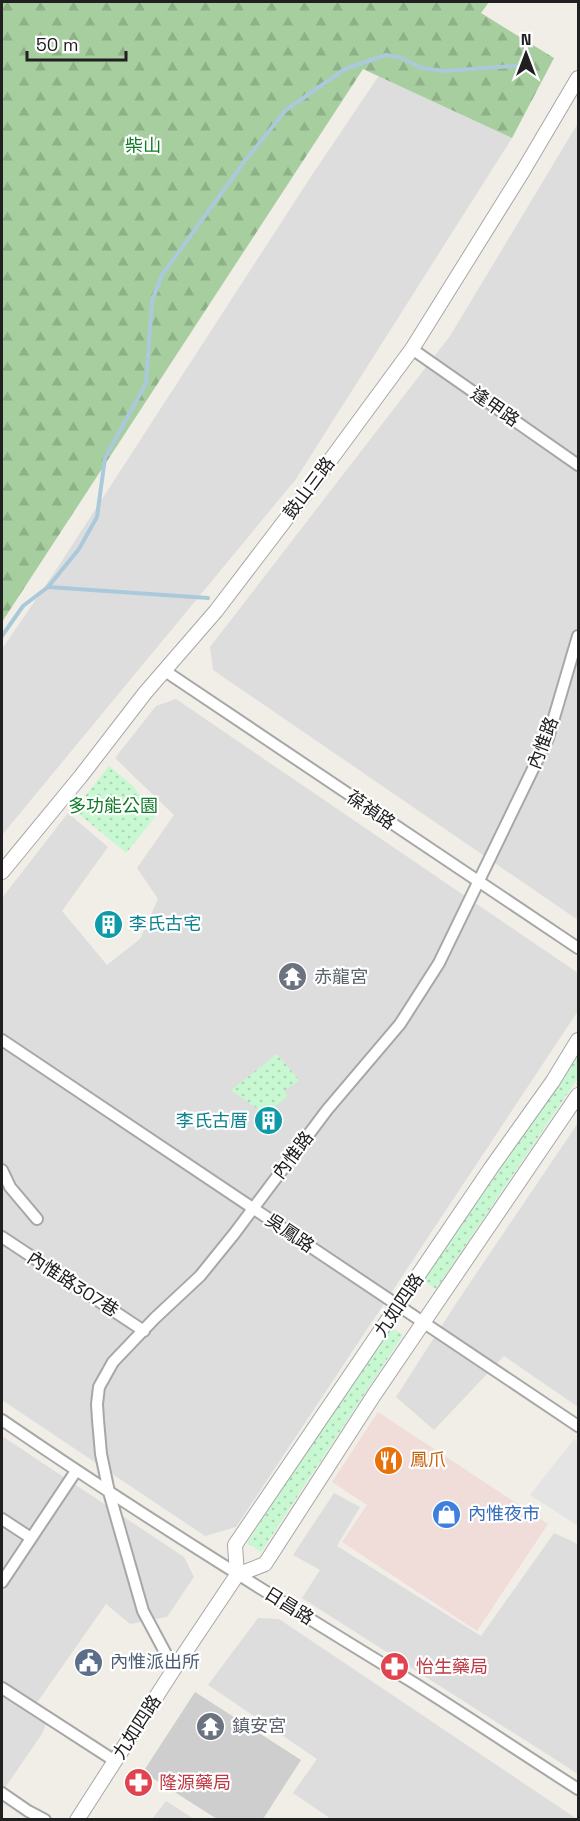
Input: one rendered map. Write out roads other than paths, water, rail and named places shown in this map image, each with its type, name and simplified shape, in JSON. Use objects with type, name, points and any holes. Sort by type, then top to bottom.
[{"type":"street","name":"鼓山三路","points":[[2,872],[216,611],[412,349],[579,78]]},
{"type":"street","name":"逢甲路","points":[[412,349],[579,465]]},
{"type":"street","name":"內惟路","points":[[174,1669],[143,1611],[109,1492],[101,1454],[97,1404],[99,1387],[113,1362],[200,1276],[234,1234],[327,1110],[400,1024],[439,963],[548,738],[579,636]]},
{"type":"street","name":"葆禎路","points":[[165,671],[579,948]]},
{"type":"street","name":"吳鳳路","points":[[2,1040],[579,1425]]},
{"type":"street","name":"九如四路","points":[[237,1575],[235,1545],[579,1040]]},
{"type":"street","name":"九如四路","points":[[77,1820],[237,1575],[265,1564],[374,1395],[579,1095]]},
{"type":"street","points":[[2,1170],[10,1186],[38,1219]]},
{"type":"street","name":"內惟路307巷","points":[[2,1237],[144,1330]]},
{"type":"street","name":"日昌路","points":[[2,1420],[76,1471],[237,1575],[414,1683],[579,1789]]},
{"type":"street","points":[[2,1582],[76,1471]]},
{"type":"street","points":[[2,1519],[31,1538]]},
{"type":"street","points":[[2,1688],[115,1761]]},
{"type":"street","points":[[2,1793],[45,1820]]},
{"type":"waterway","points":[[2,636],[23,606],[48,587],[79,549],[97,517],[105,458],[146,383],[152,301],[162,275],[244,162],[286,110],[345,69],[386,55],[401,58],[422,68],[445,71],[529,65]]},
{"type":"waterway","points":[[48,587],[208,598]]},
{"type":"place","name":"李氏古宅","points":[[108,924]]},
{"type":"place","name":"赤龍宮","points":[[293,977]]},
{"type":"place","name":"李氏古厝","points":[[269,1121]]},
{"type":"place","name":"鳳爪","points":[[389,1460]]},
{"type":"place","name":"內惟夜市","points":[[447,1514]]},
{"type":"place","name":"內惟派出所","points":[[89,1662]]},
{"type":"place","name":"怡生藥局","points":[[395,1667]]},
{"type":"place","name":"鎮安宮","points":[[211,1726]]},
{"type":"place","name":"隆源藥局","points":[[138,1783]]},
{"type":"park label","name":"柴山","points":[[143,146]]},
{"type":"park label","name":"多功能公園","points":[[113,806]]}]
